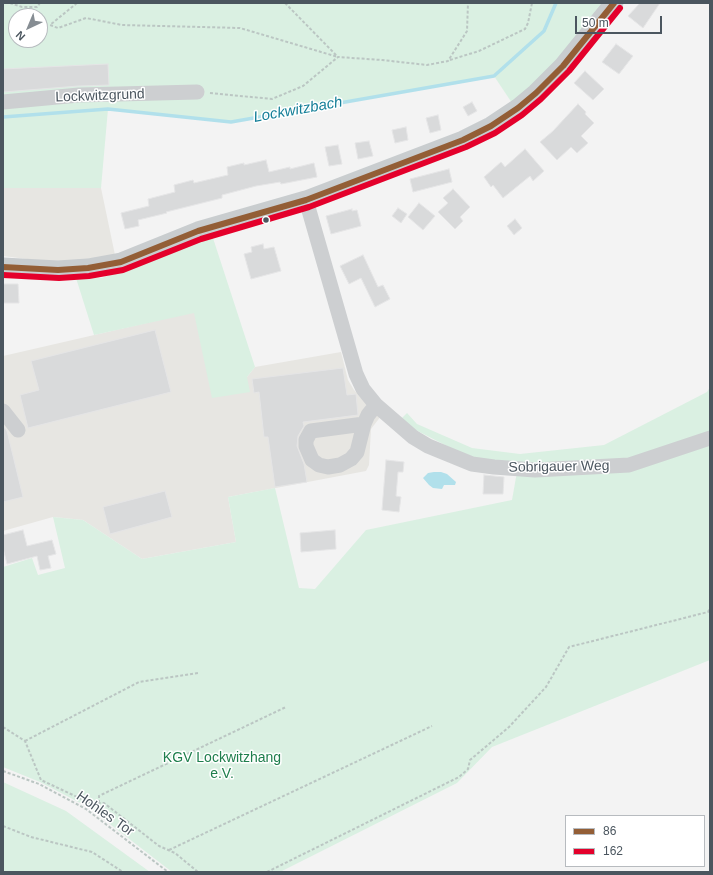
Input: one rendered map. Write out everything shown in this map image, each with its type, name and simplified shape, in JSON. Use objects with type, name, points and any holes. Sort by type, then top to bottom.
[{"type":"main road","points":[[3,267],[58,270],[88,268],[121,262],[198,231],[306,200],[462,140],[491,126],[518,108],[536,93],[563,66],[614,3]]},
{"type":"street","name":"Lockwitzgrund","points":[[3,102],[79,95],[197,92]]},
{"type":"street","name":"Sobrigauer Weg","points":[[306,200],[356,374],[363,389],[376,405],[413,437],[428,446],[472,464],[535,470],[629,465],[710,438]]},
{"type":"street","points":[[364,424],[368,415],[376,405]]},
{"type":"street","points":[[3,411],[18,430]]},
{"type":"path","points":[[10,3],[36,7],[40,3]]},
{"type":"path","points":[[77,3],[50,25],[58,28],[86,18],[122,25],[240,28],[338,57],[427,65],[448,61],[479,51],[525,29],[528,23],[532,3]]},
{"type":"path","points":[[285,3],[338,57]]},
{"type":"path","points":[[448,61],[467,31],[468,3]]},
{"type":"path","points":[[197,92],[272,99],[303,86],[338,57]]},
{"type":"path","points":[[267,872],[459,777],[468,769],[470,760],[509,726],[546,687],[569,647],[708,612],[710,608]]},
{"type":"path","points":[[25,741],[139,682],[198,673]]},
{"type":"path","points":[[99,803],[99,796],[286,707]]},
{"type":"path","points":[[169,850],[432,726]]},
{"type":"path","points":[[3,727],[25,741],[41,780],[90,803],[104,803],[159,846],[169,850],[186,861],[198,872]]},
{"type":"path","name":"Hohles Tor","points":[[3,771],[39,784],[86,809],[168,872]]},
{"type":"path","points":[[39,784],[41,780]]},
{"type":"path","points":[[3,826],[31,838],[92,852],[123,872]]},
{"type":"shaded area","points":[[3,188],[101,188],[115,255],[59,263],[3,256]]},
{"type":"shaded area","points":[[194,312],[247,377],[255,367],[341,352],[348,380],[354,390],[381,416],[371,429],[369,465],[366,471],[228,497],[236,542],[142,559],[83,520],[53,517],[3,531],[3,356]]},
{"type":"green space","points":[[3,3],[606,3],[554,66],[512,103],[494,76],[231,122],[108,109],[101,188],[3,188]]},
{"type":"green space","points":[[212,235],[255,367],[247,377],[250,392],[212,398],[194,313],[94,335],[76,278],[102,278]]},
{"type":"green space","name":"KGV Lockwitzhang e.V.","points":[[710,387],[710,660],[492,747],[457,783],[280,872],[172,872],[88,807],[40,782],[3,767],[3,567],[32,558],[38,575],[65,568],[53,517],[83,520],[142,559],[236,542],[228,497],[275,488],[299,588],[315,589],[366,530],[512,500],[518,466],[476,461],[406,425],[400,420],[407,413],[417,424],[472,448],[520,454],[604,445],[707,392]]},
{"type":"green space","points":[[3,782],[66,811],[150,872],[3,872]]},
{"type":"water","points":[[434,472],[447,474],[456,482],[455,485],[444,485],[442,489],[433,488],[423,478],[428,473]]},
{"type":"building","points":[[640,3],[660,3],[643,28],[628,16]]},
{"type":"building","points":[[616,44],[633,56],[619,74],[602,62]]},
{"type":"building","points":[[108,64],[109,85],[3,92],[3,69]]},
{"type":"building","points":[[585,71],[604,89],[593,100],[574,83]]},
{"type":"building","points":[[472,102],[477,111],[468,116],[463,107]]},
{"type":"building","points":[[578,104],[594,123],[581,136],[588,143],[577,153],[571,147],[557,160],[540,142],[553,131]]},
{"type":"building","points":[[438,115],[441,130],[430,133],[426,118]]},
{"type":"building","points":[[406,127],[408,140],[395,143],[392,130]]},
{"type":"building","points":[[369,141],[373,156],[358,159],[355,143]]},
{"type":"building","points":[[338,145],[342,164],[329,166],[325,147]]},
{"type":"building","points":[[525,149],[544,171],[533,181],[530,176],[503,198],[493,185],[491,187],[484,177],[501,162],[505,167]]},
{"type":"building","points":[[266,160],[269,172],[314,163],[317,177],[281,184],[280,182],[256,186],[222,195],[222,198],[138,220],[139,226],[125,229],[121,213],[149,206],[148,199],[175,192],[174,185],[193,180],[194,183],[228,175],[227,167]]},
{"type":"building","points":[[449,169],[452,182],[413,192],[410,179]]},
{"type":"building","points":[[453,189],[470,207],[460,217],[463,221],[455,229],[438,212],[448,203],[443,198]]},
{"type":"building","points":[[419,203],[435,216],[423,230],[408,217]]},
{"type":"building","points":[[398,208],[407,214],[401,223],[392,216]]},
{"type":"building","points":[[352,209],[352,211],[357,210],[361,226],[331,234],[326,216]]},
{"type":"building","points":[[515,219],[522,228],[514,235],[507,226]]},
{"type":"building","points":[[263,244],[264,249],[274,247],[281,271],[251,279],[244,254],[252,252],[251,247]]},
{"type":"building","points":[[363,255],[378,287],[383,285],[390,299],[375,307],[361,278],[349,284],[340,266]]},
{"type":"building","points":[[3,284],[18,284],[19,303],[3,303]]},
{"type":"building","points":[[155,330],[171,392],[28,428],[20,395],[39,390],[31,361]]},
{"type":"building","points":[[343,368],[347,395],[356,394],[358,415],[303,422],[304,426],[298,436],[297,446],[304,464],[307,482],[275,487],[268,437],[264,437],[259,392],[254,393],[252,379]]},
{"type":"building","points":[[3,428],[7,431],[23,497],[3,502]]},
{"type":"building","points":[[386,460],[404,462],[403,472],[398,472],[396,496],[401,497],[399,512],[382,510]]},
{"type":"building","points":[[484,475],[504,477],[503,494],[483,494]]},
{"type":"building","points":[[165,491],[172,517],[110,534],[103,507]]},
{"type":"building","points":[[23,530],[27,546],[52,540],[56,554],[48,556],[51,568],[40,570],[37,556],[7,564],[3,548],[3,535]]},
{"type":"building","points":[[335,530],[336,549],[301,552],[300,533]]},
{"type":"waterway","name":"Lockwitzbach","points":[[3,117],[108,109],[231,122],[494,76],[544,31],[556,3]]},
{"type":"transit line","name":"86","points":[[3,267],[58,270],[88,268],[121,262],[198,231],[306,200],[463,140],[491,126],[518,108],[536,93],[563,66],[614,3]]},
{"type":"transit line","name":"162","points":[[3,275],[59,278],[89,276],[123,270],[201,239],[309,207],[466,147],[495,133],[522,115],[541,99],[569,71],[620,8]]}]
